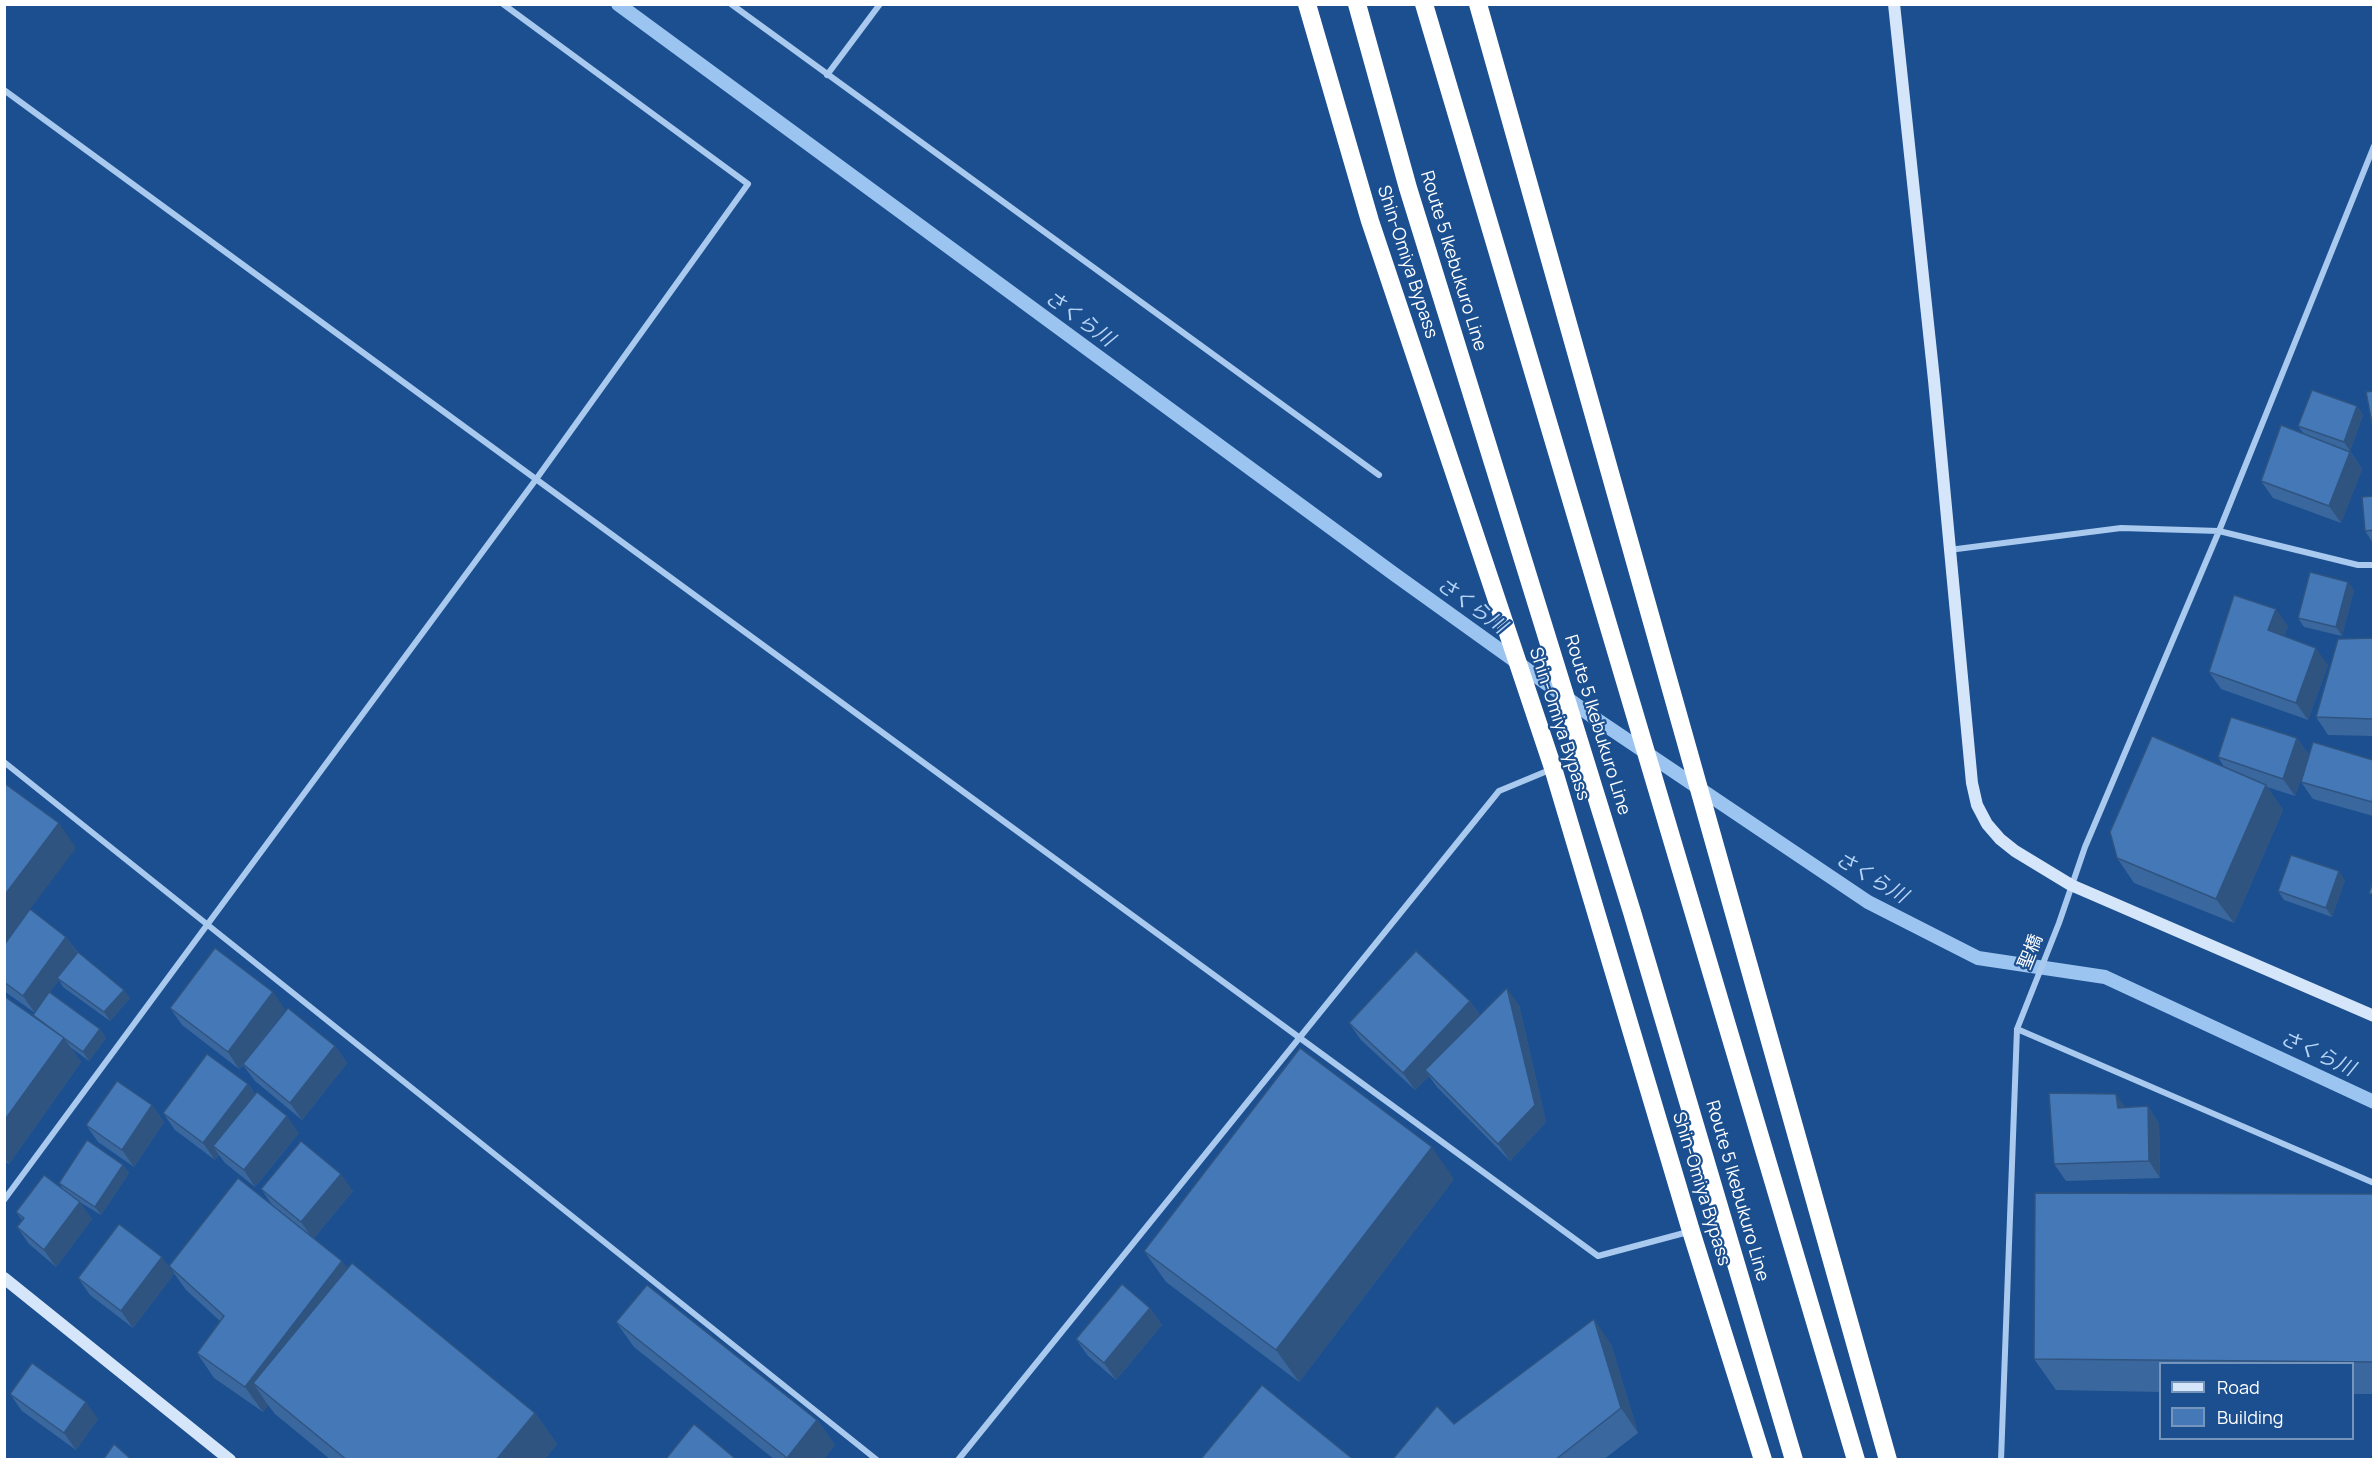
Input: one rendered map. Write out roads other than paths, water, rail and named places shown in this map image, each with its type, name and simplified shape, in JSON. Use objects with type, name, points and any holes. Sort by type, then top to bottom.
[{"type":"highway","name":"Shin-Omiya Bypass","points":[[1306,4],[1371,221],[1553,768],[1691,1231],[1763,1460]]},
{"type":"highway","name":"Route 5 Ikebukuro Line","points":[[1357,4],[1408,188],[1629,901],[1794,1460]]},
{"type":"highway","name":"Route 5 Ikebukuro Line","points":[[1424,4],[1856,1460]]},
{"type":"highway","points":[[1478,4],[1888,1460]]},
{"type":"street","points":[[4,1200],[537,478],[748,184],[503,4]]},
{"type":"street","points":[[731,4],[1379,475]]},
{"type":"street","points":[[827,75],[879,4]]},
{"type":"street","points":[[1893,4],[1932,368],[1972,783],[1977,806],[1987,824],[2007,845],[2071,885],[2373,1016]]},
{"type":"street","points":[[4,90],[1598,1256],[1691,1231]]},
{"type":"street","name":"聖橋","points":[[2001,1460],[2017,1029],[2053,939],[2085,847],[2219,531],[2373,146]]},
{"type":"street","points":[[1949,550],[2121,528],[2219,531],[2358,565],[2373,565]]},
{"type":"street","points":[[4,762],[877,1460]]},
{"type":"street","points":[[958,1460],[1499,791],[1553,768]]},
{"type":"street","points":[[2017,1029],[2373,1183]]},
{"type":"street","points":[[4,1278],[230,1460]]},
{"type":"waterway","name":"さくら川","points":[[618,4],[1394,574],[1596,719],[1868,902],[1978,958],[2105,977],[2374,1102]]}]
